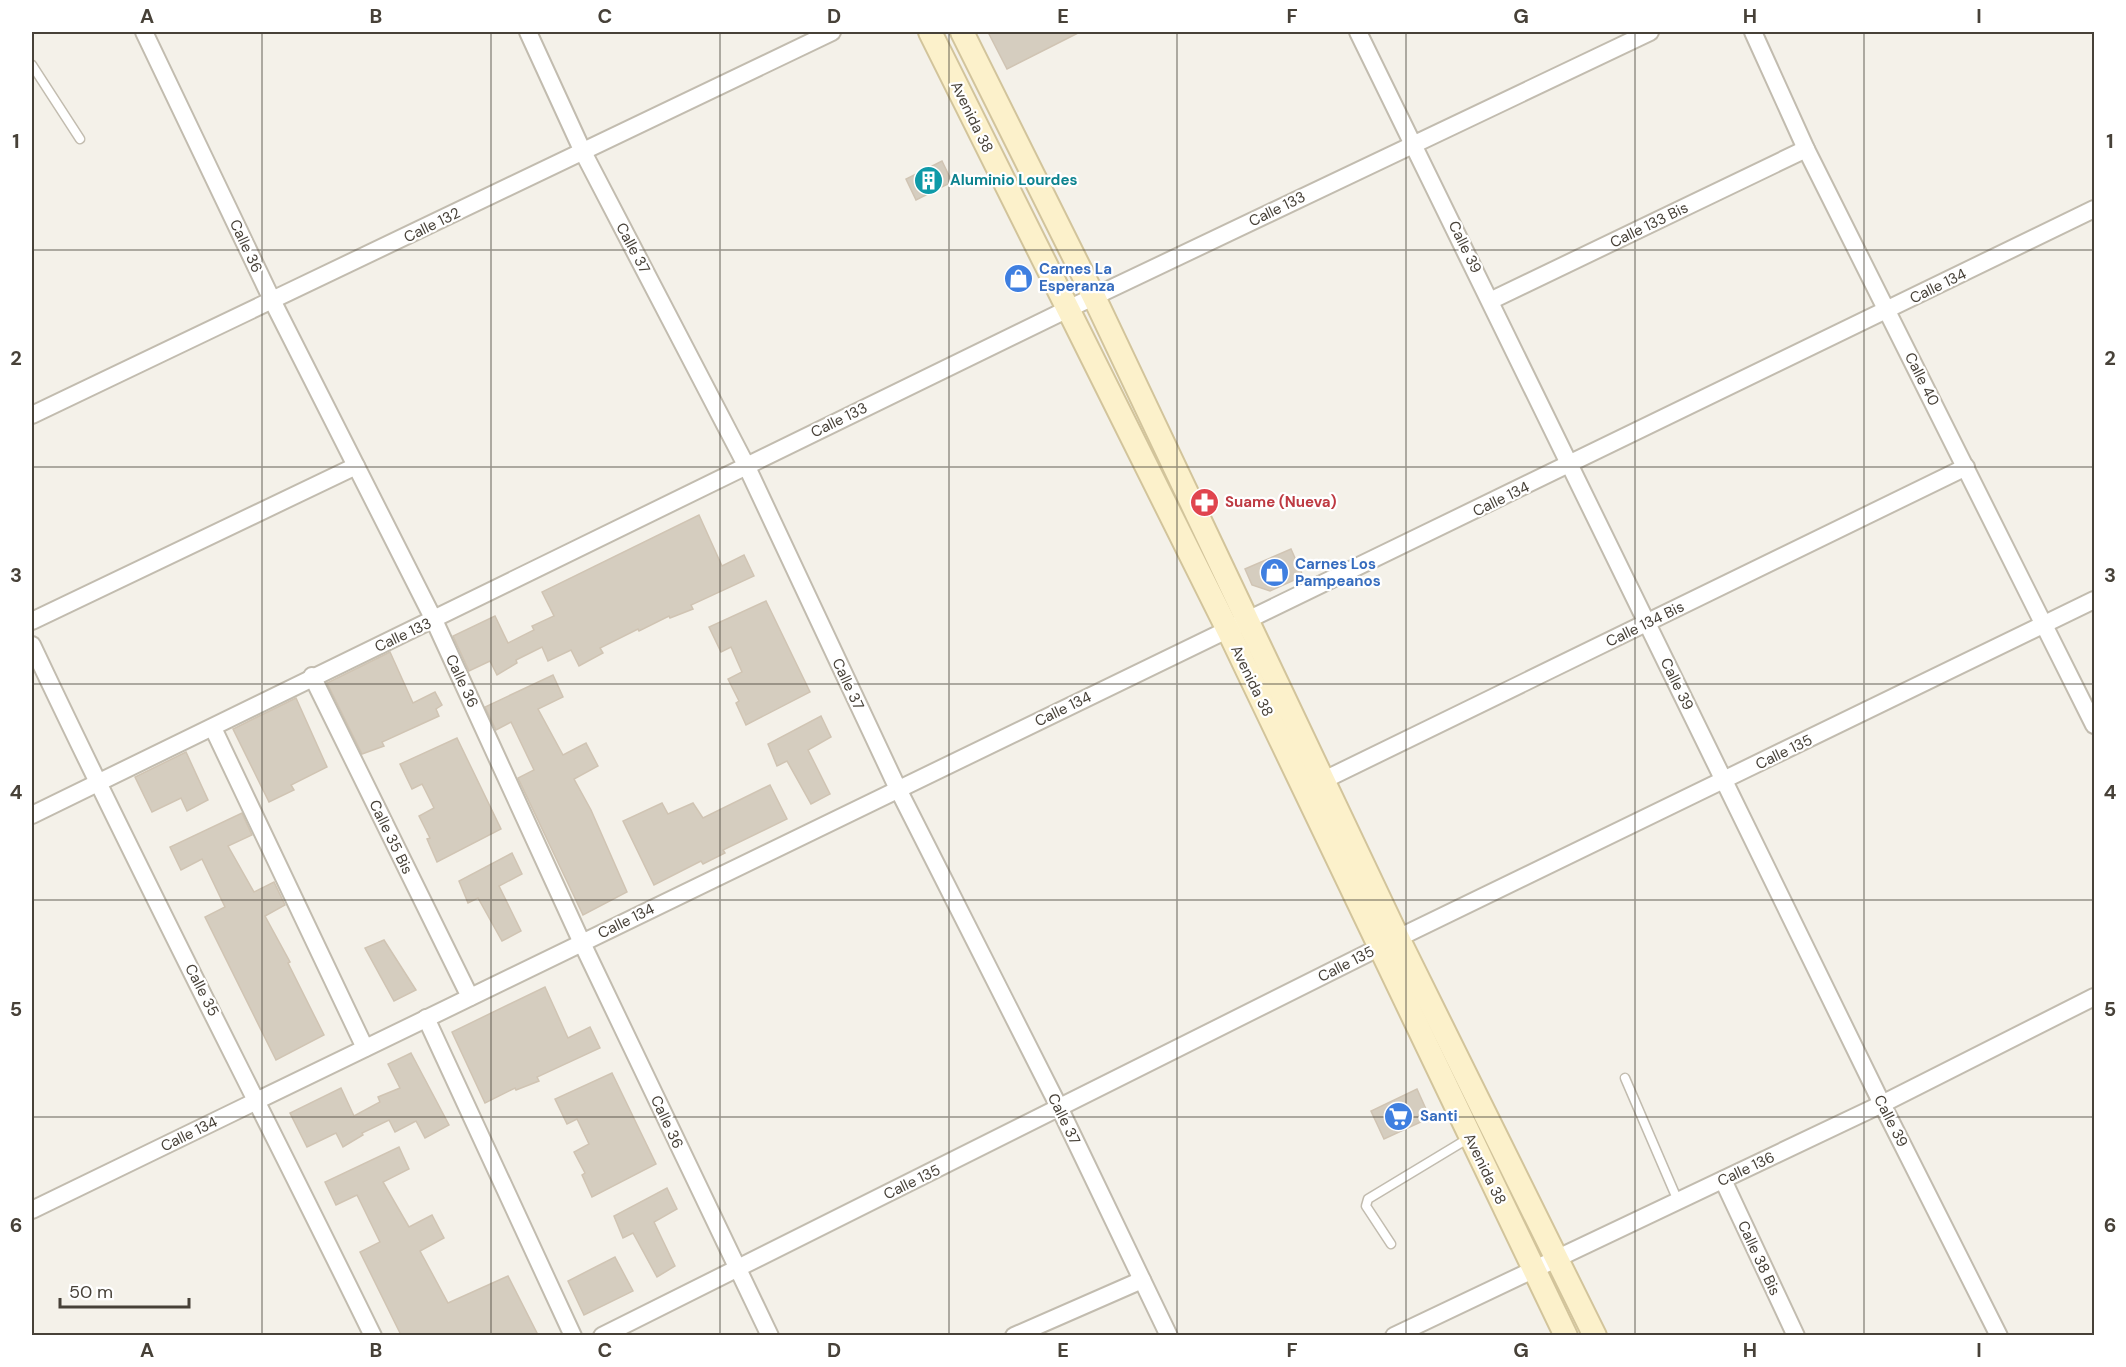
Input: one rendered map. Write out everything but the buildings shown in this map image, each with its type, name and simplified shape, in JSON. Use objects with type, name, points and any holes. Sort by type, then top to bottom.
[{"type":"main road","name":"Avenida 38","points":[[930,32],[1228,630],[1388,943],[1557,1258],[1595,1335]]},
{"type":"main road","name":"Avenida 38","points":[[962,32],[1094,297],[1324,780],[1388,943],[1469,1138],[1534,1269],[1563,1334]]},
{"type":"street","name":"Calle 36","points":[[144,32],[273,302],[434,620],[582,943],[770,1335]]},
{"type":"street","name":"Calle 37","points":[[528,32],[583,152],[746,465],[898,789],[1060,1109],[1169,1335]]},
{"type":"street","name":"Calle 132","points":[[32,416],[832,32]]},
{"type":"street","name":"Calle 39","points":[[1358,32],[1492,300],[1570,465],[1882,1104],[1999,1335]]},
{"type":"street","name":"Calle 133","points":[[32,815],[213,728],[312,676],[434,620],[1068,309],[1650,32]]},
{"type":"street","name":"Calle 40","points":[[1753,32],[1806,149],[2094,725]]},
{"type":"street","name":"Calle 133 Bis","points":[[1492,300],[1806,149]]},
{"type":"street","name":"Calle 134","points":[[32,1210],[2094,209]]},
{"type":"street","points":[[32,621],[356,466]]},
{"type":"street","name":"Calle 134 Bis","points":[[1324,780],[1966,467]]},
{"type":"street","name":"Calle 135","points":[[602,1335],[1060,1109],[1388,943],[2094,600]]},
{"type":"street","name":"Calle 35","points":[[32,645],[97,784],[258,1100],[373,1335]]},
{"type":"street","name":"Calle 35 Bis","points":[[312,676],[470,997]]},
{"type":"street","points":[[213,728],[365,1048]]},
{"type":"street","name":"Calle 136","points":[[1394,1335],[1882,1104],[2094,997]]},
{"type":"street","points":[[426,1018],[573,1335]]},
{"type":"street","name":"Calle 38 Bis","points":[[1723,1180],[1796,1335]]},
{"type":"street","points":[[1014,1335],[1142,1280]]},
{"type":"lane","points":[[32,65],[80,139]]},
{"type":"lane","points":[[1625,1078],[1678,1201]]},
{"type":"lane","points":[[1391,1244],[1366,1206],[1368,1199],[1469,1138]]},
{"type":"place","name":"Aluminio Lourdes","points":[[929,180]]},
{"type":"place","name":"Carnes La Esperanza","points":[[1018,278]]},
{"type":"place","name":"Suame (Nueva)","points":[[1204,502]]},
{"type":"place","name":"Carnes Los Pampeanos","points":[[1274,573]]},
{"type":"place","name":"Santi","points":[[1399,1116]]}]
